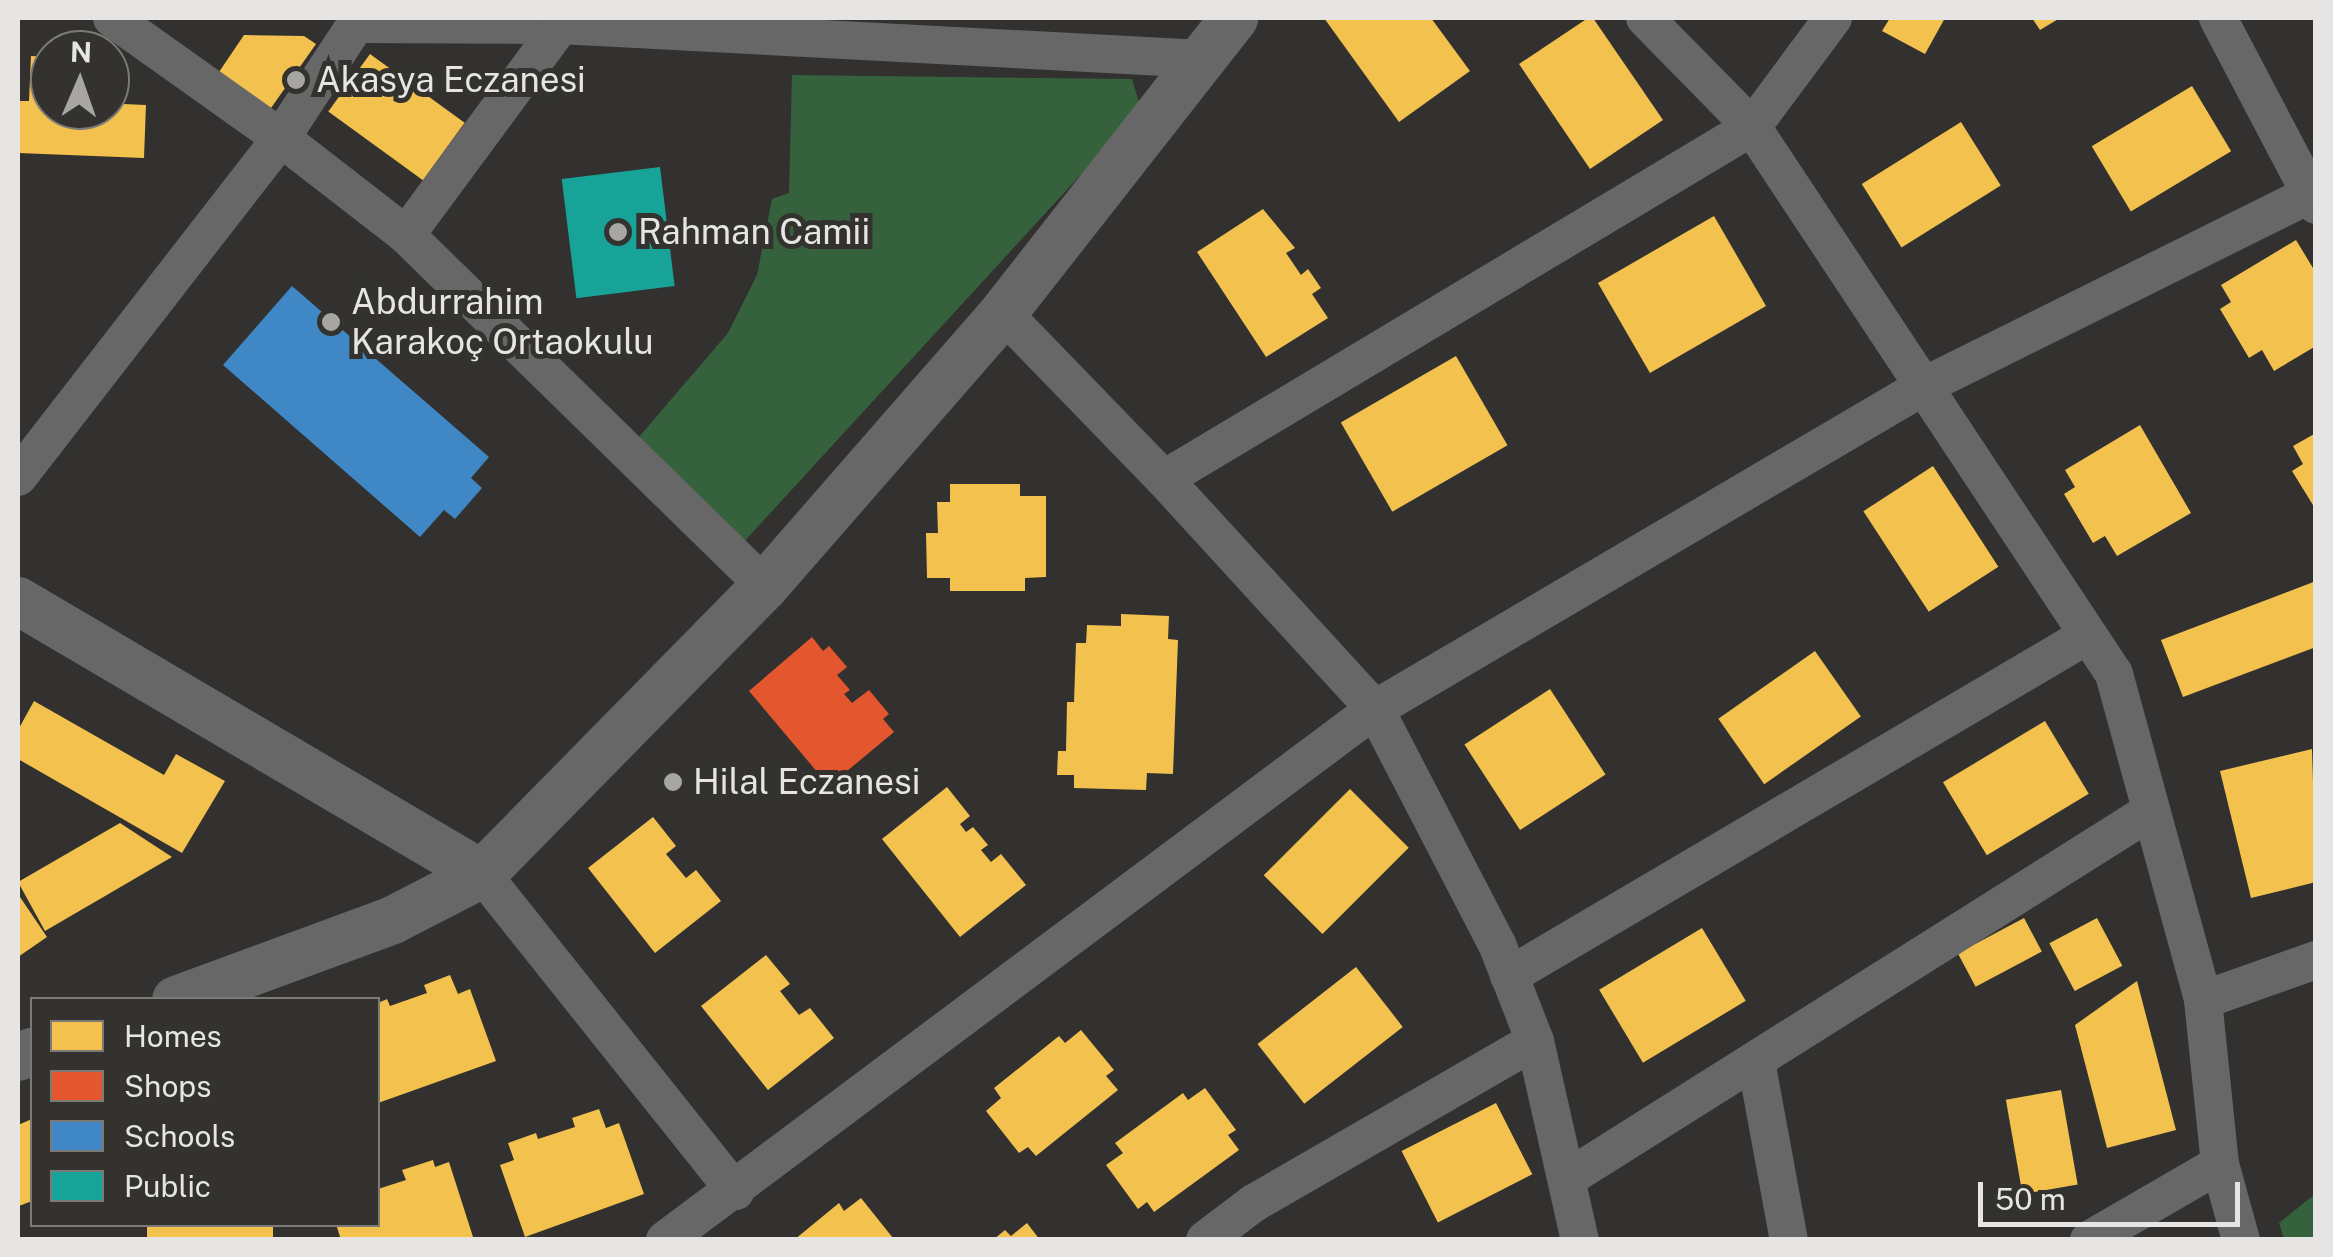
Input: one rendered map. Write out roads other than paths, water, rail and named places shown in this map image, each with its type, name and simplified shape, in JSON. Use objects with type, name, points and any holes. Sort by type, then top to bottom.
[{"type":"street","points":[[112,18],[281,138],[406,235],[766,586]]},
{"type":"street","points":[[184,997],[393,920],[482,874],[766,586],[1003,313],[1234,18]]},
{"type":"street","points":[[1645,18],[1679,32],[1752,127],[2114,674],[2202,1000],[2220,1164],[2240,1240]]},
{"type":"street","points":[[1164,479],[1752,127],[1833,18]]},
{"type":"street","points":[[666,1240],[1375,710],[1926,385],[2312,200],[2218,18]]},
{"type":"street","points":[[406,235],[563,21]]},
{"type":"street","points":[[18,477],[281,138],[356,24],[563,21],[1202,59]]},
{"type":"street","points":[[1003,313],[1164,479],[1375,710],[1510,976],[1535,1040],[1580,1240]]},
{"type":"street","points":[[18,600],[482,874],[735,1191]]},
{"type":"street","points":[[1510,976],[2088,635]]},
{"type":"street","points":[[1568,1178],[2151,811]]},
{"type":"street","points":[[2202,1000],[2316,960]]},
{"type":"street","points":[[1205,1240],[1254,1204],[1535,1040]]},
{"type":"street","points":[[1756,1060],[1789,1240]]},
{"type":"street","points":[[2089,1240],[2220,1164]]},
{"type":"place","name":"Akasya Eczanesi","points":[[296,80]]},
{"type":"place","name":"Rahman Camii","points":[[618,232]]},
{"type":"place","name":"Abdurrahim Karakoç Ortaokulu","points":[[331,322]]},
{"type":"place","name":"Hilal Eczanesi","points":[[673,782]]}]
